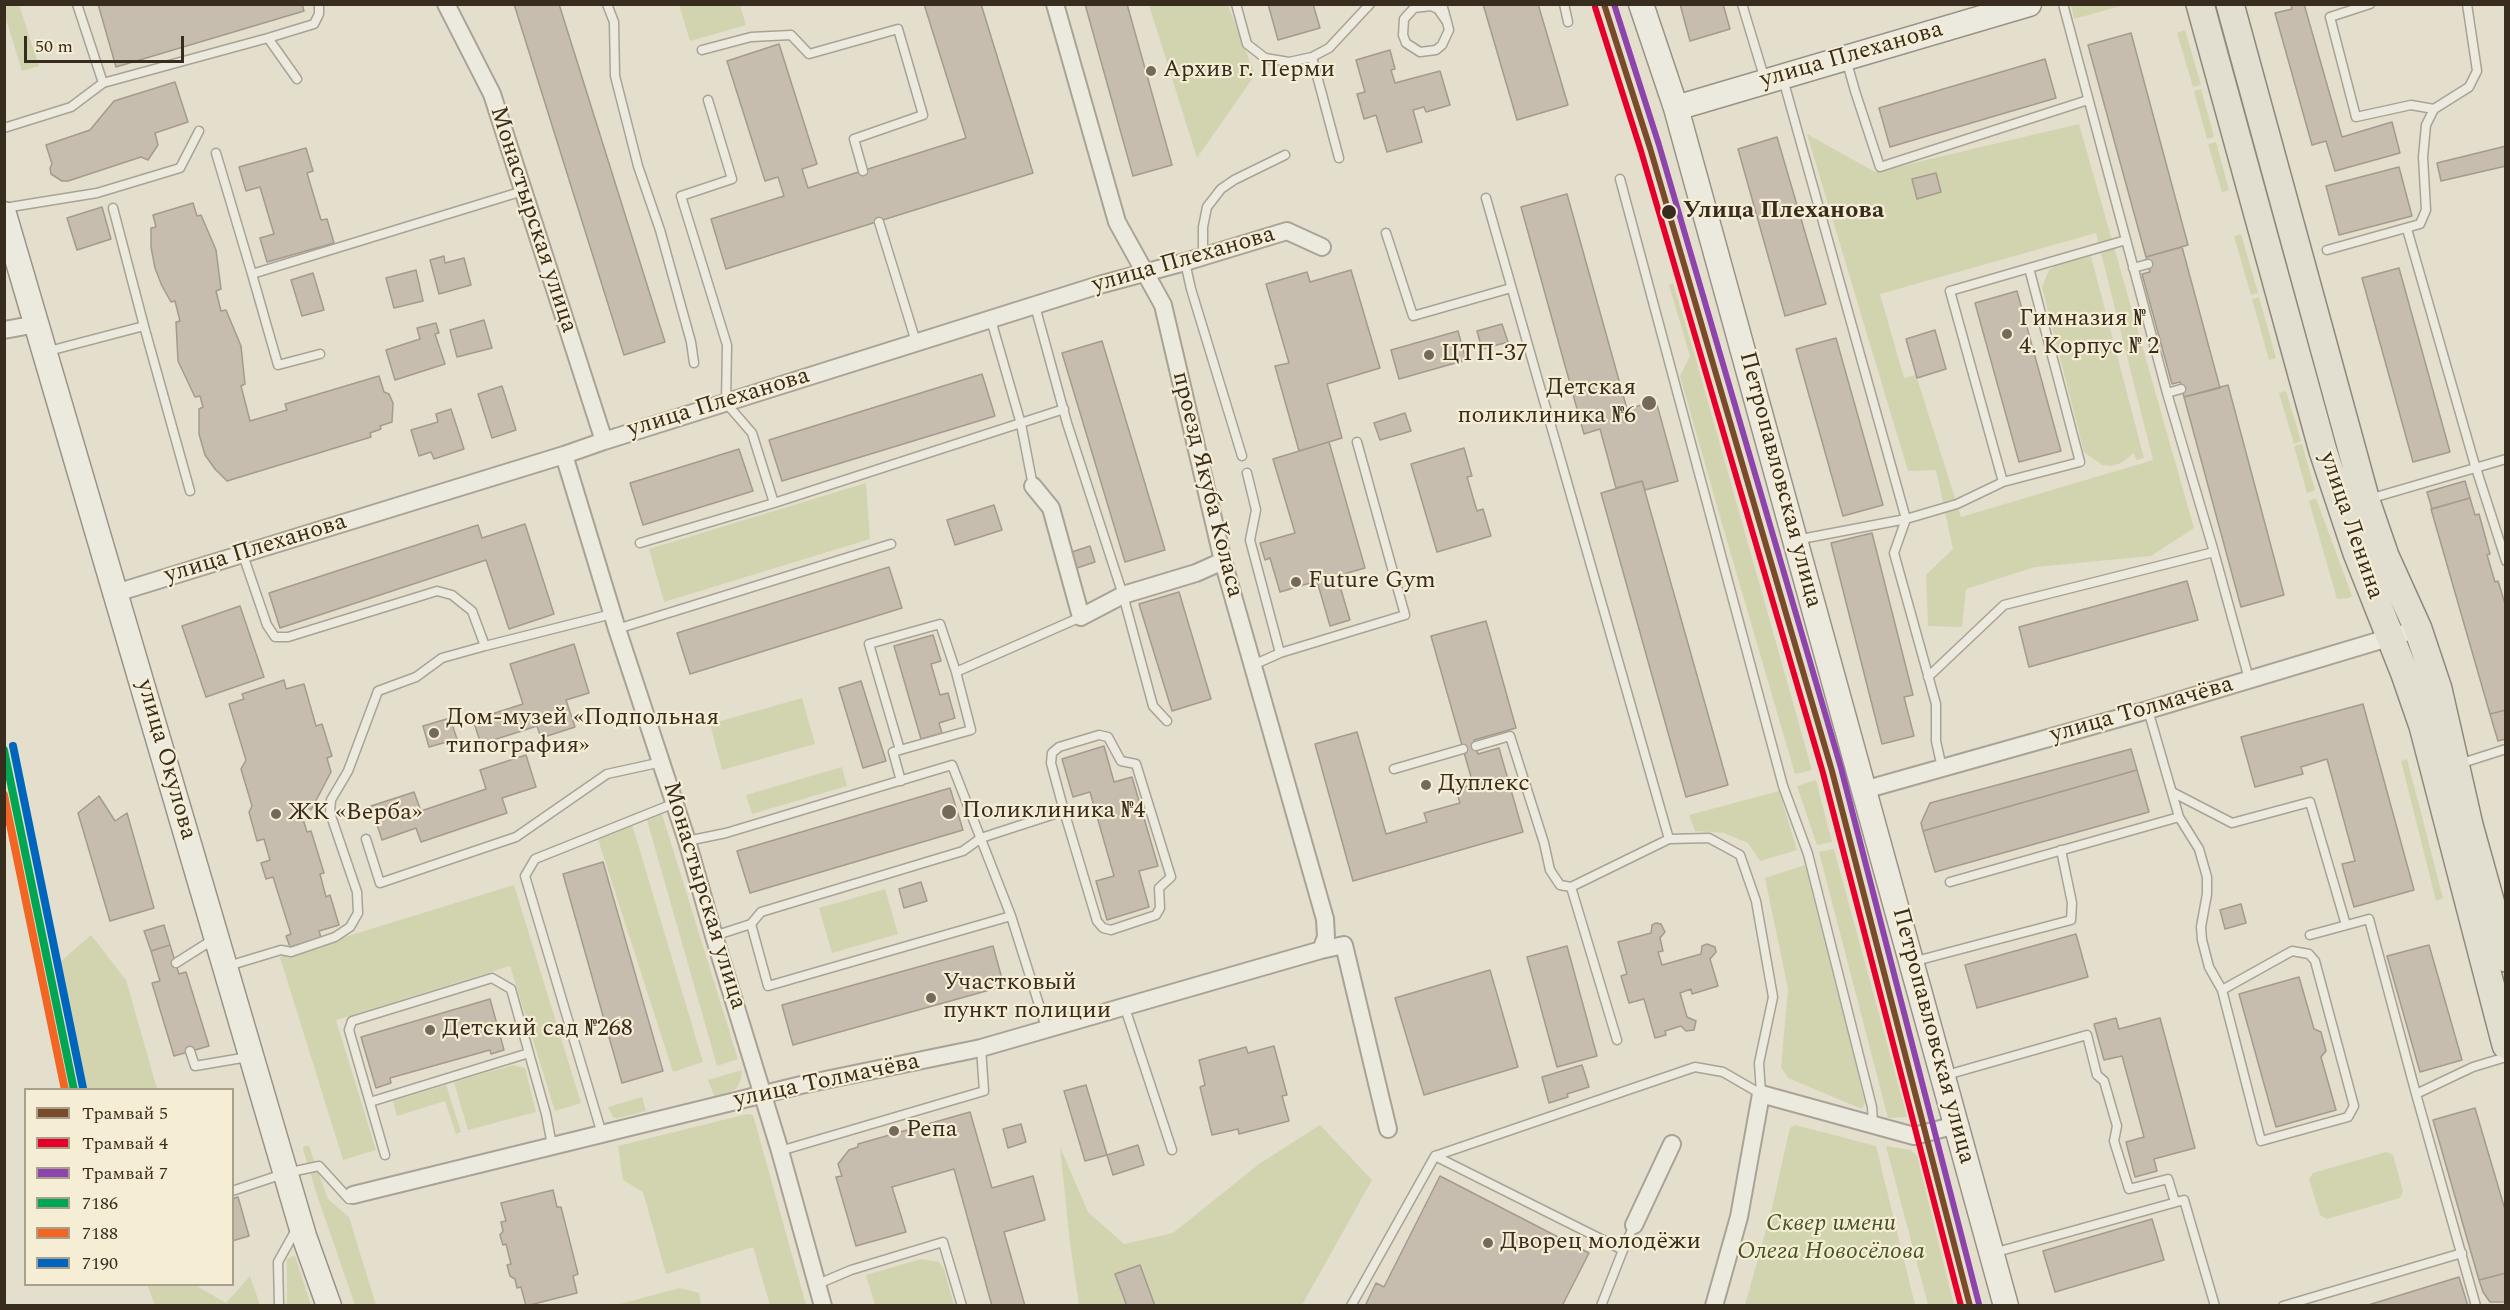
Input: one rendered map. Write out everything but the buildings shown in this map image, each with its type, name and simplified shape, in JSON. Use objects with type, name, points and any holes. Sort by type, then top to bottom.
[{"type":"main road","name":"Петропавловская улица","points":[[1641,4],[1676,108],[2006,1305]]},
{"type":"main road","name":"улица Плеханова","points":[[1676,108],[2029,4]]},
{"type":"main road","name":"улица Ленина","points":[[2200,4],[2323,452],[2357,553],[2423,726],[2505,1045]]},
{"type":"main road","name":"улица Ленина","points":[[2230,4],[2366,501],[2385,556],[2418,629],[2438,689],[2469,825],[2505,958]]},
{"type":"main road","name":"улица Окулова","points":[[4,214],[300,1223],[329,1305]]},
{"type":"street","name":"Монастырская улица","points":[[446,4],[492,94],[604,441]]},
{"type":"street","name":"проезд Якуба Коласа","points":[[1055,4],[1117,222],[1163,305],[1223,561],[1251,666],[1325,919],[1326,938],[1321,950]]},
{"type":"street","name":"улица Плеханова","points":[[116,593],[564,455],[916,342],[1144,272],[1203,257],[1287,231],[1322,247]]},
{"type":"street","points":[[4,330],[37,324]]},
{"type":"street","name":"Монастырская улица","points":[[564,455],[614,622],[687,841],[780,1150],[823,1305]]},
{"type":"street","points":[[1032,486],[1051,508],[1081,617],[1123,595],[1196,573],[1223,561]]},
{"type":"street","name":"улица Толмачёва","points":[[1864,790],[2148,710],[2418,629]]},
{"type":"street","points":[[1321,950],[1344,945],[1388,1129]]},
{"type":"street","name":"улица Толмачёва","points":[[353,1195],[763,1095],[981,1048],[1321,950]]},
{"type":"street","points":[[1714,1305],[1739,1217],[1761,1094],[1914,1136],[1956,1125]]},
{"type":"street","points":[[1634,1225],[1672,1144]]},
{"type":"lane","points":[[77,4],[103,83]]},
{"type":"lane","points":[[4,128],[71,107],[103,83],[314,24],[319,14],[319,4]]},
{"type":"lane","points":[[608,4],[614,22],[615,76],[638,166],[660,230],[691,342],[694,363]]},
{"type":"lane","points":[[1236,4],[1247,44],[1265,58],[1289,62],[1312,57],[1329,48],[1371,4]]},
{"type":"lane","points":[[1442,4],[1448,22],[1447,38],[1436,50],[1428,52],[1412,48],[1403,35],[1404,19],[1414,8],[1431,6],[1438,9],[1448,22]]},
{"type":"lane","points":[[1564,4],[1568,22]]},
{"type":"lane","points":[[1742,4],[1774,78],[1906,519],[1894,553],[1936,704],[1936,741],[1941,768]]},
{"type":"lane","points":[[2063,4],[2167,393],[2249,679]]},
{"type":"lane","points":[[2370,4],[2330,17],[2356,117],[2411,105],[2434,109]]},
{"type":"lane","points":[[2327,250],[2420,224],[2426,210],[2423,157],[2426,125],[2434,109],[2469,87],[2477,71],[2467,4]]},
{"type":"lane","points":[[702,51],[751,37],[791,35],[809,54],[898,29],[923,115],[854,139],[862,171]]},
{"type":"lane","points":[[268,38],[297,79]]},
{"type":"lane","points":[[1312,57],[1339,158]]},
{"type":"lane","points":[[1846,58],[1880,167],[2088,100]]},
{"type":"lane","points":[[708,100],[732,179],[681,196],[727,345],[726,403],[752,433],[774,503]]},
{"type":"lane","points":[[4,208],[97,193],[180,168],[199,131]]},
{"type":"lane","points":[[216,153],[278,365],[320,354]]},
{"type":"lane","points":[[1203,257],[1203,227],[1208,207],[1221,189],[1234,180],[1285,155]]},
{"type":"lane","points":[[1620,179],[1783,786],[1808,854],[1872,1107],[1873,1124]]},
{"type":"lane","points":[[252,274],[523,191]]},
{"type":"lane","points":[[1486,198],[1669,839]]},
{"type":"lane","points":[[113,208],[190,491]]},
{"type":"lane","points":[[879,222],[916,342]]},
{"type":"lane","points":[[2407,229],[2505,561]]},
{"type":"lane","points":[[1386,233],[1413,316],[1511,288]]},
{"type":"lane","points":[[2003,482],[1950,291],[2126,240]]},
{"type":"lane","points":[[1185,262],[1191,289],[1242,456]]},
{"type":"lane","points":[[2133,268],[2148,264]]},
{"type":"lane","points":[[1795,540],[1906,519],[1957,504],[2003,482],[2080,462],[2030,268]]},
{"type":"lane","points":[[1035,306],[1064,409],[1123,595],[1152,706],[1167,721]]},
{"type":"lane","points":[[992,320],[1021,424],[1032,486]]},
{"type":"lane","points":[[45,352],[144,326]]},
{"type":"lane","points":[[2167,393],[2181,389]]},
{"type":"lane","points":[[640,543],[774,503],[1064,409]]},
{"type":"lane","points":[[1251,666],[1280,653],[1405,615],[1357,442]]},
{"type":"lane","points":[[2366,501],[2395,490],[2505,459]]},
{"type":"lane","points":[[1247,472],[1256,510],[1250,540],[1280,653]]},
{"type":"lane","points":[[226,967],[280,950],[291,952],[335,937],[350,927],[358,913],[357,892],[330,813],[331,800],[348,771],[378,691],[416,677],[442,658],[485,646],[614,622],[891,543]]},
{"type":"lane","points":[[1928,677],[2004,604],[2214,552]]},
{"type":"lane","points":[[243,555],[267,625],[275,637],[288,637],[437,591],[452,595],[472,611],[485,646]]},
{"type":"lane","points":[[956,672],[1081,617]]},
{"type":"lane","points":[[900,750],[869,644],[940,624],[956,672],[971,730],[893,752],[901,781]]},
{"type":"lane","points":[[2148,710],[2179,817],[2199,849],[2207,877],[2208,894],[2201,927],[2202,940],[2208,967],[2222,990],[2261,1141],[2348,1117],[2354,1106],[2315,961],[2309,954],[2292,951],[2222,990]]},
{"type":"lane","points":[[1099,735],[1108,737],[1120,761],[1136,764],[1171,877],[1159,888],[1160,908],[1156,915],[1111,930],[1103,928],[1097,921],[1064,811],[1051,763],[1052,753],[1059,747],[1099,735]]},
{"type":"lane","points":[[1476,746],[1510,736],[1550,870],[1560,885],[1571,887],[1669,839],[1709,838],[1740,855],[1756,901],[1773,997],[1759,1063],[1761,1094]]},
{"type":"lane","points":[[2456,766],[2505,748]]},
{"type":"lane","points":[[1394,769],[1463,749]]},
{"type":"lane","points":[[366,839],[380,883],[516,837],[607,774],[662,761]]},
{"type":"lane","points":[[687,841],[726,833],[952,765],[1011,916],[1047,1030]]},
{"type":"lane","points":[[2172,792],[2232,824],[2310,802],[2346,925]]},
{"type":"lane","points":[[602,1134],[525,876],[535,859],[675,803]]},
{"type":"lane","points":[[714,936],[752,924],[761,912],[963,851],[981,838],[1064,811]]},
{"type":"lane","points":[[1950,882],[2179,817]]},
{"type":"lane","points":[[1911,962],[2071,920],[2072,903],[2061,850]]},
{"type":"lane","points":[[1571,887],[1617,1040]]},
{"type":"lane","points":[[752,924],[768,986],[1011,916]]},
{"type":"lane","points":[[2310,935],[2369,919],[2476,1305]]},
{"type":"lane","points":[[176,963],[217,938]]},
{"type":"lane","points":[[385,1155],[349,1030],[352,1021],[492,978],[511,988],[546,1114],[552,1145]]},
{"type":"lane","points":[[1125,1008],[1172,1150]]},
{"type":"lane","points":[[1943,1076],[2087,1035],[2097,1075],[2104,1081],[2117,1126],[2114,1141],[2129,1190],[2168,1179],[2175,1202]]},
{"type":"lane","points":[[780,1150],[984,1091],[981,1048]]},
{"type":"lane","points":[[190,1051],[195,1066],[252,1057]]},
{"type":"lane","points":[[370,1102],[530,1053]]},
{"type":"lane","points":[[2416,1094],[2473,1067],[2505,1057]]},
{"type":"lane","points":[[1351,1305],[1435,1156],[1695,1067],[1723,1072],[1761,1094]]},
{"type":"lane","points":[[1435,1156],[1623,1250]]},
{"type":"lane","points":[[234,1190],[286,1173],[319,1166],[349,1198],[353,1195]]},
{"type":"lane","points":[[1991,1253],[2184,1200],[2216,1305]]},
{"type":"lane","points":[[279,1305],[278,1262],[300,1223]]},
{"type":"lane","points":[[1601,1305],[1634,1225]]},
{"type":"lane","points":[[818,1284],[851,1270],[944,1242],[962,1305]]},
{"type":"lane","points":[[2283,1305],[2462,1253]]},
{"type":"green space","points":[[2077,4],[2124,5],[2074,19],[2071,6]]},
{"type":"green space","points":[[4,5],[19,5],[39,66],[22,71],[5,16]]},
{"type":"green space","points":[[679,5],[740,5],[746,25],[690,41]]},
{"type":"green space","points":[[1149,5],[1228,5],[1255,75],[1197,158]]},
{"type":"green space","points":[[2185,30],[2201,85],[2193,87],[2177,33]]},
{"type":"green space","points":[[2201,89],[2214,137],[2207,139],[2194,91]]},
{"type":"green space","points":[[2079,124],[2194,528],[2151,556],[2035,567],[1966,589],[1962,627],[1928,626],[1926,575],[1953,549],[1936,470],[1908,471],[1807,134],[1875,172]],"holes":[[[2096,233],[2153,460],[1961,517],[1916,375],[1904,378],[1880,294]]]},
{"type":"green space","points":[[2216,142],[2229,190],[2222,192],[2208,144]]},
{"type":"green space","points":[[2241,234],[2258,293],[2251,295],[2234,236]]},
{"type":"green space","points":[[2091,256],[2144,458],[2136,460],[2134,453],[2121,463],[2112,466],[2102,465],[2084,452],[2042,287],[2049,270],[2057,265]]},
{"type":"green space","points":[[1673,283],[1812,770],[1795,774],[1723,527],[1680,376],[1690,356],[1669,285]]},
{"type":"green space","points":[[2259,297],[2276,358],[2269,360],[2252,299]]},
{"type":"green space","points":[[2286,391],[2301,441],[2294,444],[2279,393]]},
{"type":"green space","points":[[2302,444],[2315,490],[2307,493],[2294,446]]},
{"type":"green space","points":[[866,483],[870,539],[664,602],[649,549]]},
{"type":"green space","points":[[2316,498],[2352,596],[2349,598],[2337,599],[2309,501]]},
{"type":"green space","points":[[802,698],[815,744],[722,770],[710,724]]},
{"type":"green space","points":[[2407,759],[2443,898],[2436,901],[2401,761]]},
{"type":"green space","points":[[842,767],[847,786],[752,814],[746,795]]},
{"type":"green space","points":[[1816,780],[1832,842],[1817,845],[1797,786]]},
{"type":"green space","points":[[1779,791],[1797,850],[1760,861],[1748,843],[1724,833],[1695,831],[1689,815]]},
{"type":"green space","points":[[662,814],[738,1059],[717,1066],[647,820]]},
{"type":"green space","points":[[631,821],[703,1062],[673,1072],[597,836]]},
{"type":"green space","points":[[1834,849],[1907,1117],[1888,1118],[1819,852]]},
{"type":"green space","points":[[1805,865],[1865,1103],[1862,1109],[1788,1078],[1781,1067],[1788,989],[1765,878]]},
{"type":"green space","points":[[514,885],[581,1103],[555,1111],[510,966],[336,1020],[376,1150],[343,1160],[280,957]]},
{"type":"green space","points":[[885,889],[898,934],[832,953],[819,908]]},
{"type":"green space","points":[[91,935],[126,980],[157,1088],[86,1088],[60,962]]},
{"type":"green space","points":[[513,1065],[525,1068],[536,1112],[468,1130],[454,1082]]},
{"type":"green space","points":[[742,1070],[736,1089],[715,1098],[708,1080]]},
{"type":"green space","points":[[446,1085],[461,1132],[456,1134],[445,1101],[397,1116],[393,1101]]},
{"type":"green space","points":[[642,1097],[646,1111],[618,1118],[613,1117],[608,1107]]},
{"type":"green space","points":[[747,1114],[753,1115],[806,1305],[770,1305],[753,1247],[666,1274],[643,1192],[623,1180],[618,1146]]},
{"type":"green space","points":[[1320,1125],[1372,1180],[1302,1305],[1079,1305],[1060,1147],[1088,1212],[1124,1244],[1173,1233],[1259,1164]]},
{"type":"green space","name":"Сквер имени Олега Новосёлова","points":[[1795,1125],[1876,1146],[1915,1305],[1745,1305],[1770,1216],[1790,1128]]},
{"type":"green space","points":[[304,1146],[309,1146],[328,1199],[349,1217],[376,1305],[355,1305],[317,1195]]},
{"type":"green space","points":[[1886,1146],[1911,1150],[1917,1156],[1954,1305],[1928,1305]]},
{"type":"green space","points":[[2386,1152],[2393,1155],[2403,1191],[2400,1198],[2327,1219],[2320,1215],[2309,1179],[2313,1173]]},
{"type":"green space","points":[[295,1255],[311,1305],[287,1305],[287,1259]]},
{"type":"green space","points":[[921,1259],[939,1262],[944,1269],[954,1305],[875,1305],[866,1275]]},
{"type":"green space","points":[[250,1276],[260,1305],[155,1305],[147,1286],[197,1286],[226,1303]]},
{"type":"green space","points":[[680,1288],[699,1293],[701,1305],[616,1305]]},
{"type":"tram line","name":"5","points":[[1604,4],[1650,148],[1832,771],[1970,1306]]},
{"type":"tram line","name":"7","points":[[1614,4],[1659,145],[1841,768],[1979,1304]]},
{"type":"tram line","name":"4","points":[[1595,7],[1641,151],[1823,773],[1961,1306]]},
{"type":"transit line","name":"7190","points":[[13,746],[83,1088]]},
{"type":"transit line","name":"7186","points":[[4,750],[74,1088]]},
{"type":"transit line","name":"7188","points":[[4,795],[65,1088]]},
{"type":"place","name":"Архив г. Перми","points":[[1151,71]]},
{"type":"place","name":"Улица Плеханова","points":[[1669,212]]},
{"type":"place","name":"Гимназия № 4. Корпус № 2","points":[[2007,334]]},
{"type":"place","name":"ЦТП-37","points":[[1429,355]]},
{"type":"place","name":"Детская поликлиника №6","points":[[1649,403]]},
{"type":"place","name":"Future Gym","points":[[1296,582]]},
{"type":"place","name":"Дом-музей «Подпольная типография»","points":[[434,733]]},
{"type":"place","name":"Дуплекс","points":[[1426,785]]},
{"type":"place","name":"Поликлиника №4","points":[[949,812]]},
{"type":"place","name":"ЖК «Верба»","points":[[276,814]]},
{"type":"place","name":"Участковый пункт полиции","points":[[931,998]]},
{"type":"place","name":"Детский сад №268","points":[[430,1030]]},
{"type":"place","name":"Репа","points":[[894,1131]]},
{"type":"place","name":"Дворец молодёжи","points":[[1488,1243]]}]
